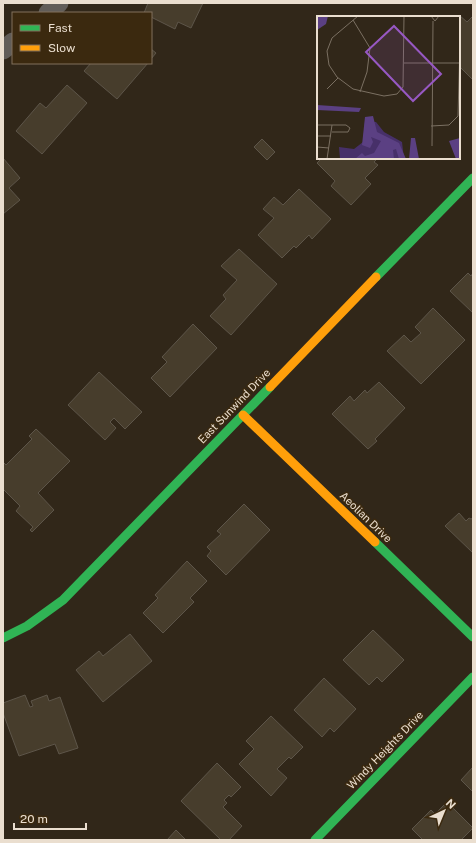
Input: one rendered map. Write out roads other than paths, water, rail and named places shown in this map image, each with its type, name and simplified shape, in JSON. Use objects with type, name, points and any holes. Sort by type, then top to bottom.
[{"type":"street","points":[[49,12],[59,3]]},
{"type":"street","points":[[3,50],[12,43]]},
{"type":"street","name":"East Sunwind Drive","points":[[3,638],[14,634],[31,624],[63,600],[473,178]]},
{"type":"street","name":"Aeolian Drive","points":[[243,415],[473,637]]},
{"type":"street","name":"Windy Heights Drive","points":[[315,840],[473,677]]}]
